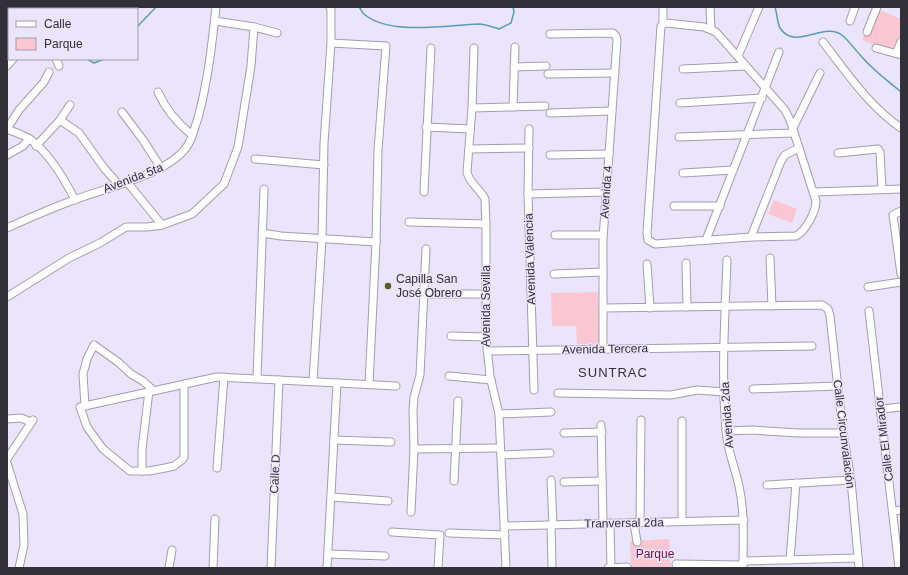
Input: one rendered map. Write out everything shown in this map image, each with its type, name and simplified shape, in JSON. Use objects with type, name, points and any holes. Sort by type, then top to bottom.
[{"type":"street","name":"Avenida 5ta","points":[[7,228],[74,200],[119,185],[161,168],[173,162],[183,152],[189,144],[203,100],[210,61],[216,7]]},
{"type":"street","points":[[313,381],[322,239],[324,164],[331,43],[330,7]]},
{"type":"street","points":[[663,7],[647,237],[655,244],[751,237],[796,236],[800,234],[815,211],[816,201],[794,131],[785,110],[716,32],[711,29],[697,26],[663,24]]},
{"type":"street","points":[[710,7],[711,29]]},
{"type":"street","points":[[738,56],[759,7]]},
{"type":"street","points":[[850,21],[855,7]]},
{"type":"street","points":[[867,32],[877,7]]},
{"type":"street","points":[[215,22],[254,27],[277,33]]},
{"type":"street","points":[[7,297],[69,258],[100,243],[126,227],[162,225],[192,214],[224,184],[238,147],[251,66],[254,27]]},
{"type":"street","name":"Avenida 4","points":[[550,34],[613,33],[617,40],[603,235],[603,349]]},
{"type":"street","points":[[824,42],[868,100],[888,120],[901,128]]},
{"type":"street","points":[[876,48],[898,54],[901,42]]},
{"type":"street","points":[[331,43],[386,46],[378,150],[376,242],[369,384]]},
{"type":"street","points":[[513,107],[515,47]]},
{"type":"street","points":[[424,192],[431,48]]},
{"type":"street","name":"Avenida Sevilla","points":[[474,48],[468,178],[485,199],[486,336],[491,380],[499,414],[506,568]]},
{"type":"street","points":[[706,240],[779,52]]},
{"type":"street","points":[[514,67],[546,66]]},
{"type":"street","points":[[683,69],[746,66]]},
{"type":"street","points":[[49,72],[44,82],[19,110],[7,129],[29,139],[53,164],[64,179],[74,200]]},
{"type":"street","points":[[548,74],[615,73]]},
{"type":"street","points":[[794,131],[820,73]]},
{"type":"street","points":[[158,92],[173,117],[192,135]]},
{"type":"street","points":[[680,103],[762,98]]},
{"type":"street","points":[[36,146],[60,120],[70,105]]},
{"type":"street","points":[[472,108],[545,106]]},
{"type":"street","points":[[550,113],[612,111]]},
{"type":"street","points":[[122,112],[143,140],[161,168]]},
{"type":"street","points":[[60,120],[78,133],[104,168],[119,185]]},
{"type":"street","points":[[426,127],[470,129]]},
{"type":"street","name":"Avenida Valencia","points":[[529,129],[528,194],[534,390]]},
{"type":"street","points":[[679,137],[747,135],[794,131]]},
{"type":"street","points":[[7,155],[23,146],[29,139]]},
{"type":"street","points":[[469,149],[528,148]]},
{"type":"street","points":[[751,237],[781,161],[785,155],[799,148]]},
{"type":"street","points":[[838,153],[878,149],[880,152],[882,189]]},
{"type":"street","points":[[550,155],[609,154]]},
{"type":"street","points":[[255,159],[324,164]]},
{"type":"street","points":[[683,173],[733,170]]},
{"type":"street","points":[[127,182],[162,225]]},
{"type":"street","points":[[257,378],[264,189]]},
{"type":"street","points":[[814,192],[901,189]]},
{"type":"street","points":[[528,194],[606,192]]},
{"type":"street","points":[[816,201],[824,192]]},
{"type":"street","points":[[674,206],[720,206]]},
{"type":"street","points":[[901,211],[893,215],[901,274]]},
{"type":"street","points":[[409,222],[486,224]]},
{"type":"street","points":[[262,233],[281,236],[376,242]]},
{"type":"street","points":[[555,235],[603,235]]},
{"type":"street","points":[[411,512],[414,449],[413,411],[414,397],[420,375],[426,249]]},
{"type":"street","points":[[603,308],[772,306],[770,258]]},
{"type":"street","name":"Avenida 2da","points":[[727,260],[724,348],[726,431],[731,458],[739,485],[744,520],[743,564]]},
{"type":"street","points":[[686,263],[687,307]]},
{"type":"street","points":[[647,264],[650,308]]},
{"type":"street","points":[[554,274],[603,272]]},
{"type":"street","points":[[868,287],[901,282]]},
{"type":"street","points":[[423,294],[485,294]]},
{"type":"street","name":"Calle Circunvalación","points":[[772,306],[822,305],[828,309],[843,433],[851,480],[859,568]]},
{"type":"street","name":"Calle El Mirador","points":[[869,311],[899,568]]},
{"type":"street","points":[[451,336],[486,336]]},
{"type":"street","points":[[85,406],[83,374],[87,359],[94,345],[118,362],[131,374],[143,381],[151,391],[142,449],[142,471]]},
{"type":"street","name":"Avenida Tercera","points":[[487,351],[812,346]]},
{"type":"street","points":[[449,376],[491,380]]},
{"type":"street","points":[[184,384],[184,457],[174,466],[157,470],[130,471],[103,449],[87,427],[80,406],[217,377],[396,386]]},
{"type":"street","points":[[217,468],[224,377]]},
{"type":"street","name":"Calle D","points":[[271,568],[279,380]]},
{"type":"street","points":[[327,568],[337,383]]},
{"type":"street","points":[[753,389],[838,386]]},
{"type":"street","points":[[558,393],[671,394],[697,390],[724,392]]},
{"type":"street","points":[[454,481],[458,401]]},
{"type":"street","points":[[881,410],[901,407]]},
{"type":"street","points":[[499,414],[551,412]]},
{"type":"street","points":[[7,419],[21,418],[32,421],[7,459]]},
{"type":"street","points":[[637,542],[641,420]]},
{"type":"street","points":[[682,421],[682,521]]},
{"type":"street","points":[[564,433],[602,428],[602,481],[611,568]]},
{"type":"street","points":[[726,431],[752,430],[843,433]]},
{"type":"street","points":[[334,440],[390,442]]},
{"type":"street","points":[[414,449],[455,447],[550,453]]},
{"type":"street","points":[[7,463],[23,514],[24,545],[19,568]]},
{"type":"street","points":[[551,480],[552,568]]},
{"type":"street","points":[[767,484],[851,480]]},
{"type":"street","points":[[564,482],[602,481]]},
{"type":"street","points":[[790,560],[796,483]]},
{"type":"street","points":[[331,497],[388,501]]},
{"type":"street","points":[[893,511],[901,510]]},
{"type":"street","points":[[213,568],[215,519]]},
{"type":"street","name":"Tranversal 2da","points":[[505,526],[744,520]]},
{"type":"street","points":[[392,532],[440,535],[438,568]]},
{"type":"street","points":[[449,533],[505,535]]},
{"type":"street","points":[[169,568],[172,550]]},
{"type":"street","points":[[328,554],[385,556]]},
{"type":"street","points":[[676,564],[743,564],[790,560],[858,558]]},
{"type":"street","points":[[608,568],[627,567]]},
{"type":"green space","points":[[875,8],[901,19],[901,38],[894,52],[862,40]]},
{"type":"green space","points":[[774,200],[797,209],[792,223],[768,214]]},
{"type":"green space","points":[[598,292],[599,344],[577,344],[576,326],[552,326],[551,293]]},
{"type":"green space","name":"Parque","points":[[669,539],[671,568],[631,568],[630,541]]},
{"type":"waterway","points":[[138,26],[156,7]]},
{"type":"waterway","points":[[359,7],[363,13],[375,21],[388,25],[419,28],[478,24],[499,29],[511,23],[514,12],[513,7]]},
{"type":"waterway","points":[[775,7],[779,26],[786,35],[802,37],[828,31],[836,32],[843,36],[871,66],[901,92]]},
{"type":"waterway","points":[[89,60],[94,63],[102,60]]},
{"type":"place","name":"Capilla San José Obrero","points":[[388,286]]},
{"type":"district","name":"SUNTRAC","points":[[613,372]]}]
